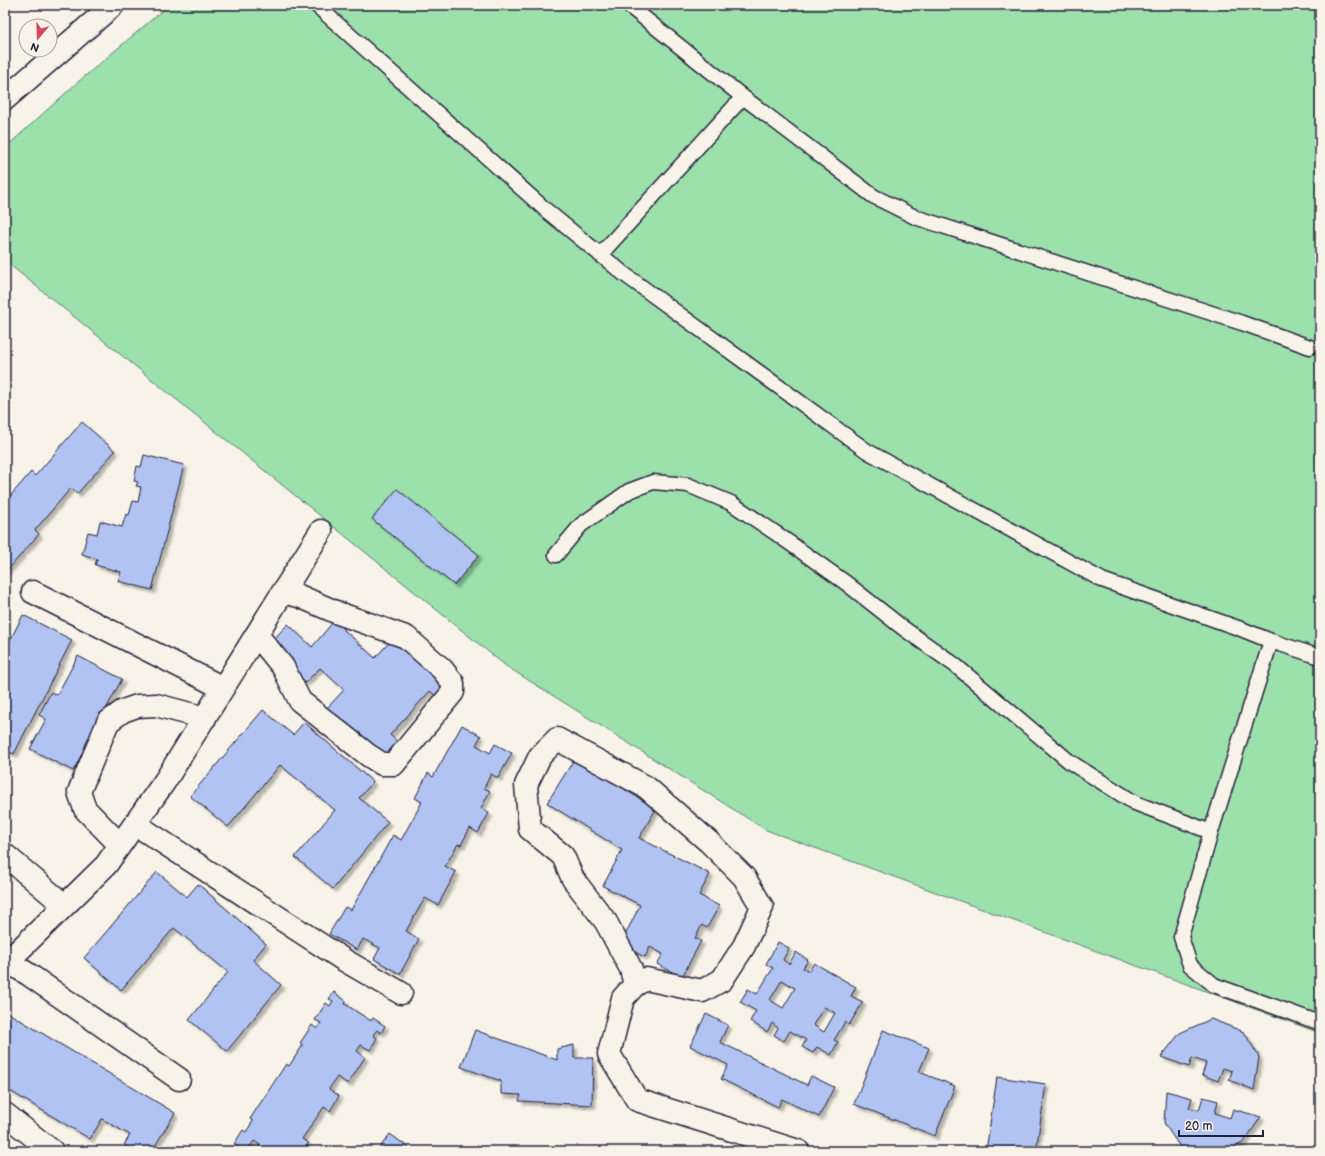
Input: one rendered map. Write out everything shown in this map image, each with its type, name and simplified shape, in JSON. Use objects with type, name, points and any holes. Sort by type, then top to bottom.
[{"type":"street","points":[[5,99],[113,5]]},
{"type":"street","points":[[179,1079],[28,974],[6,962],[106,866],[165,781],[321,531]]},
{"type":"street","points":[[33,592],[224,688]]},
{"type":"street","points":[[256,635],[283,667],[300,702],[368,755],[382,764],[394,764],[453,692],[453,682],[442,669],[406,637],[338,613],[299,596],[284,592]]},
{"type":"street","points":[[120,846],[84,809],[79,792],[108,722],[123,711],[137,706],[156,705],[204,718]]},
{"type":"street","points":[[635,985],[631,969],[606,922],[573,879],[563,856],[530,829],[526,785],[540,756],[557,739],[646,787],[709,842],[744,877],[762,907],[744,946],[722,980],[702,991],[646,980],[635,985],[623,998],[609,1054],[637,1100],[798,1151]]},
{"type":"street","points":[[135,824],[344,960],[401,993]]},
{"type":"street","points":[[5,855],[64,905]]},
{"type":"street","points":[[5,1114],[52,1151]]},
{"type":"lane","points":[[316,5],[547,211],[624,274],[866,452],[1102,580],[1271,641],[1320,657]]},
{"type":"lane","points":[[628,5],[743,97],[873,196],[915,217],[1242,323],[1310,347]]},
{"type":"lane","points":[[600,254],[743,97]]},
{"type":"lane","points":[[556,555],[581,525],[629,491],[653,482],[688,485],[731,503],[846,583],[903,628],[955,665],[1070,762],[1135,803],[1211,832]]},
{"type":"lane","points":[[1271,641],[1211,832],[1180,937],[1190,965],[1214,985],[1320,1023]]},
{"type":"green space","points":[[169,5],[1320,5],[1320,1033],[766,830],[506,666],[5,261],[5,148],[78,82]]},
{"type":"building","points":[[82,422],[115,451],[77,494],[71,488],[35,530],[39,534],[5,573],[5,502],[31,472],[35,476]]},
{"type":"building","points":[[144,455],[184,465],[152,590],[118,581],[121,572],[95,565],[97,559],[82,554],[88,532],[97,534],[100,521],[122,527],[126,514],[129,515],[133,501],[138,502],[141,487],[136,486],[138,482],[134,481],[137,466],[141,467]]},
{"type":"building","points":[[397,489],[479,555],[454,585],[372,519]]},
{"type":"building","points":[[23,615],[72,640],[14,754],[5,750],[5,650]]},
{"type":"building","points":[[334,621],[375,658],[395,636],[449,685],[437,697],[430,691],[390,735],[401,745],[386,761],[327,708],[344,690],[320,668],[305,683],[268,645],[288,624],[312,647]]},
{"type":"building","points":[[78,656],[122,679],[73,771],[30,749],[46,719],[39,715],[51,692],[57,695]]},
{"type":"building","points":[[263,710],[293,735],[304,722],[373,782],[359,798],[388,822],[333,889],[295,857],[335,810],[280,765],[228,827],[190,796]]},
{"type":"building","points":[[462,725],[481,736],[476,745],[490,753],[495,744],[512,753],[498,778],[491,774],[484,788],[490,791],[481,808],[489,813],[478,833],[470,828],[461,845],[458,844],[445,866],[456,872],[438,905],[425,898],[406,931],[419,939],[400,974],[374,959],[380,948],[363,939],[357,950],[329,934],[345,907],[351,910],[393,835],[401,840],[422,802],[415,798],[428,773],[433,777]]},
{"type":"building","points":[[575,758],[656,809],[639,838],[710,874],[699,895],[719,906],[707,928],[702,925],[695,938],[701,941],[682,977],[657,964],[663,954],[650,947],[645,957],[620,945],[640,905],[603,886],[622,850],[547,803]]},
{"type":"building","points":[[157,872],[187,897],[198,884],[266,944],[253,960],[281,985],[227,1051],[189,1020],[228,972],[174,928],[121,990],[84,958]]},
{"type":"building","points":[[778,942],[789,948],[783,960],[789,964],[796,952],[808,960],[803,968],[809,971],[814,963],[856,987],[851,996],[863,1002],[849,1025],[845,1022],[834,1040],[838,1042],[831,1055],[817,1047],[813,1053],[802,1047],[806,1040],[790,1031],[784,1041],[774,1035],[778,1028],[772,1023],[767,1032],[750,1021],[756,1011],[740,1002],[748,989],[757,994],[773,968],[766,964]],"holes":[[[782,980],[795,988],[783,1008],[770,1000]],[[824,1007],[835,1013],[824,1032],[813,1025]]]},
{"type":"building","points":[[334,992],[346,1001],[345,1004],[371,1021],[373,1018],[385,1026],[381,1033],[377,1030],[373,1035],[377,1038],[370,1050],[361,1045],[357,1051],[365,1057],[348,1084],[337,1077],[329,1089],[339,1096],[330,1111],[324,1107],[302,1139],[309,1143],[303,1151],[256,1151],[260,1145],[254,1141],[247,1151],[244,1151],[234,1144],[243,1130],[246,1132],[253,1121],[250,1119],[286,1064],[289,1066],[303,1045],[300,1043],[312,1025],[317,1029],[321,1023],[315,1020],[326,1003],[330,1006],[333,1001],[329,999]]},
{"type":"building","points":[[5,1011],[175,1113],[152,1151],[133,1151],[124,1145],[130,1135],[102,1119],[90,1139],[5,1088]]},
{"type":"building","points":[[706,1014],[728,1025],[720,1042],[807,1085],[811,1076],[834,1087],[819,1117],[782,1099],[778,1107],[721,1079],[728,1065],[690,1046]]},
{"type":"building","points":[[1211,1019],[1244,1032],[1259,1057],[1254,1090],[1229,1080],[1232,1071],[1223,1068],[1218,1081],[1202,1075],[1206,1063],[1192,1058],[1189,1067],[1161,1057],[1180,1033]]},
{"type":"building","points":[[475,1030],[557,1060],[557,1049],[574,1045],[574,1058],[593,1058],[592,1105],[519,1101],[521,1095],[501,1094],[501,1081],[461,1067]]},
{"type":"building","points":[[883,1030],[929,1048],[919,1072],[955,1086],[935,1136],[854,1104]]},
{"type":"building","points":[[997,1077],[1046,1084],[1036,1151],[986,1151]]},
{"type":"building","points":[[1166,1091],[1192,1098],[1189,1108],[1199,1110],[1203,1097],[1218,1101],[1215,1113],[1230,1118],[1233,1109],[1261,1117],[1244,1142],[1228,1151],[1192,1151],[1180,1147],[1164,1123]]},
{"type":"building","points":[[390,1134],[413,1151],[377,1151]]}]
